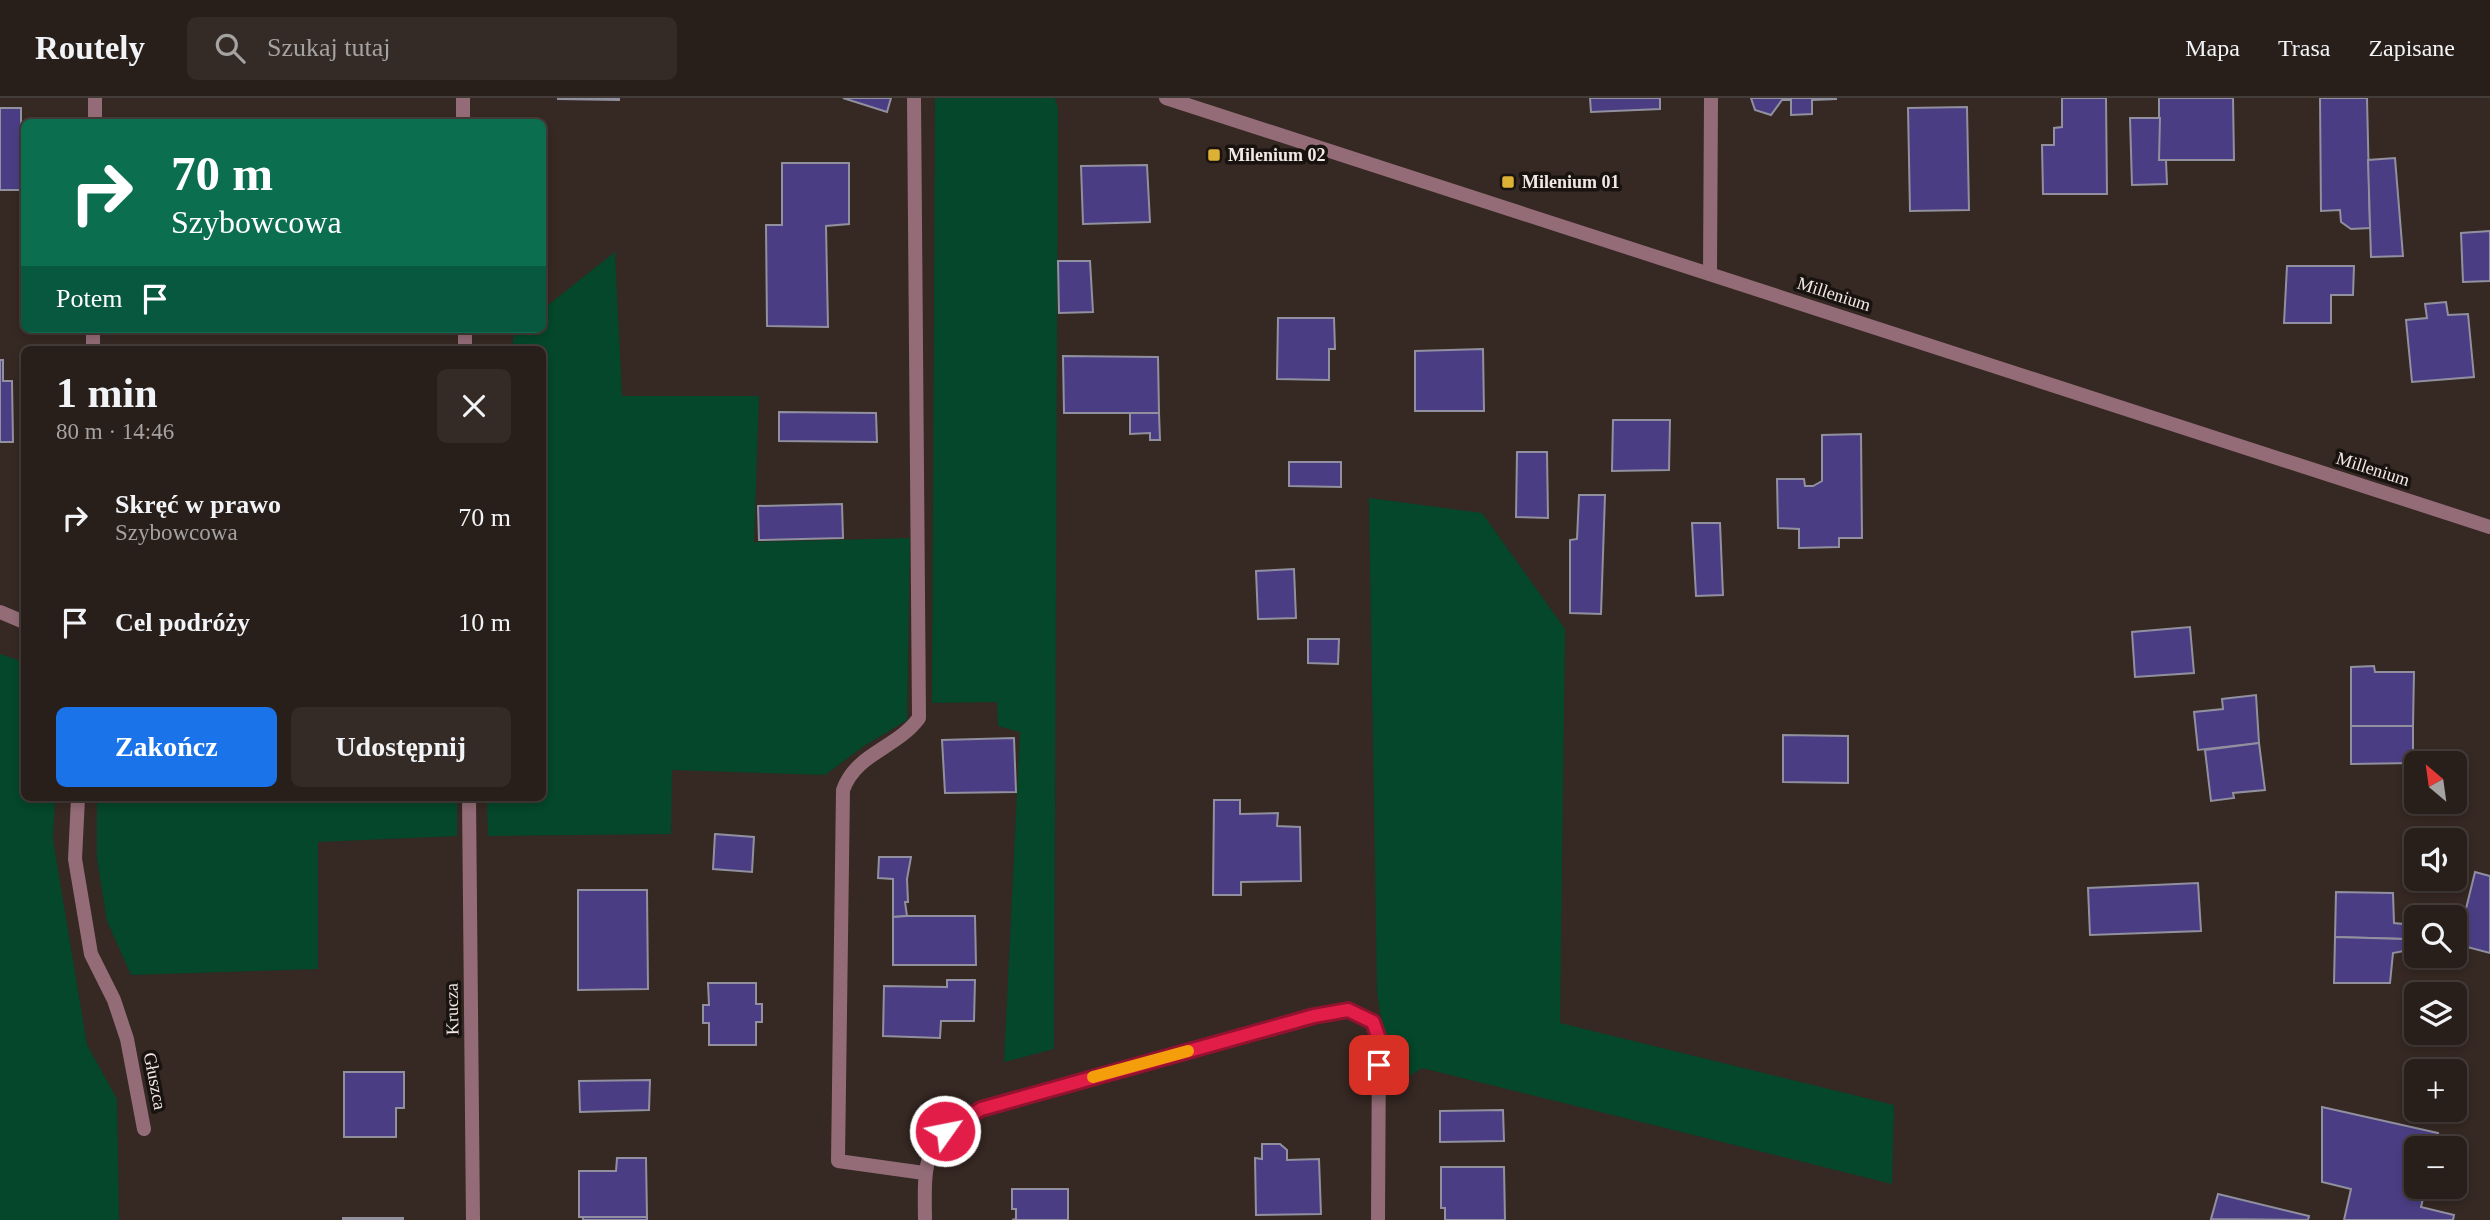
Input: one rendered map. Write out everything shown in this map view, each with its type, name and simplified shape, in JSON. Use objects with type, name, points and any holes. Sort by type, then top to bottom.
[{"type":"street","points":[[95,98],[95,119]]},
{"type":"street","points":[[463,98],[463,119]]},
{"type":"street","points":[[914,98],[919,719],[904,735],[849,773],[843,790],[838,1161],[924,1173]]},
{"type":"street","name":"Millenium","points":[[1166,98],[2490,527]]},
{"type":"street","points":[[1710,274],[1711,98]]},
{"type":"street","points":[[0,612],[21,621]]},
{"type":"street","name":"Głuszca","points":[[78,801],[75,859],[91,954],[114,1000],[127,1040],[145,1129]]},
{"type":"street","name":"Krucza","points":[[469,801],[473,1220]]},
{"type":"street","points":[[925,1220],[924,1173],[935,1141],[956,1122],[981,1109],[1348,1010],[1373,1022],[1379,1039],[1378,1220]]},
{"type":"green space","points":[[935,98],[1055,98],[1058,109],[1054,1049],[1004,1062],[1020,732],[998,726],[997,702],[932,703]]},
{"type":"green space","points":[[615,252],[622,396],[759,396],[754,542],[910,538],[907,720],[864,746],[825,775],[672,770],[671,834],[488,836],[487,801],[546,801],[546,346],[512,346],[514,333],[546,333],[546,307]]},
{"type":"green space","points":[[1369,498],[1482,513],[1565,629],[1560,1023],[1894,1105],[1892,1184],[1422,1068],[1392,1087],[1377,992]]},
{"type":"green space","points":[[0,654],[21,661],[21,801],[55,801],[53,840],[87,1045],[117,1099],[119,1220],[0,1220]]},
{"type":"green space","points":[[97,801],[457,801],[457,836],[318,842],[318,969],[131,975],[107,921],[97,859]]},
{"type":"building","points":[[619,98],[619,100],[558,99]]},
{"type":"building","points":[[843,98],[891,98],[887,112]]},
{"type":"building","points":[[1590,98],[1660,98],[1660,109],[1591,112]]},
{"type":"building","points":[[1751,98],[1836,99],[1812,100],[1812,114],[1791,115],[1791,100],[1782,100],[1771,115],[1755,110]]},
{"type":"building","points":[[2062,98],[2106,98],[2107,194],[2043,194],[2042,145],[2054,145],[2054,128],[2062,127]]},
{"type":"building","points":[[2159,98],[2233,98],[2234,160],[2159,160]]},
{"type":"building","points":[[2320,98],[2367,98],[2370,228],[2351,229],[2341,222],[2340,210],[2321,211]]},
{"type":"building","points":[[1967,107],[1969,210],[1910,211],[1908,108]]},
{"type":"building","points":[[0,108],[21,108],[21,190],[0,190]]},
{"type":"building","points":[[2130,118],[2160,118],[2159,160],[2166,160],[2167,184],[2132,185]]},
{"type":"building","points":[[2395,158],[2403,256],[2371,257],[2368,160]]},
{"type":"building","points":[[782,163],[849,163],[849,224],[826,226],[828,327],[767,326],[766,225],[782,225]]},
{"type":"building","points":[[1147,165],[1150,222],[1083,224],[1081,166]]},
{"type":"building","points":[[2490,231],[2490,281],[2463,282],[2461,233]]},
{"type":"building","points":[[1058,261],[1090,261],[1093,312],[1059,313]]},
{"type":"building","points":[[2287,266],[2354,266],[2353,295],[2331,295],[2331,323],[2284,323]]},
{"type":"building","points":[[2446,302],[2448,315],[2468,314],[2474,377],[2412,382],[2406,320],[2427,318],[2425,304]]},
{"type":"building","points":[[1278,318],[1334,318],[1335,349],[1329,349],[1329,380],[1277,379]]},
{"type":"building","points":[[1483,349],[1484,411],[1415,411],[1415,351]]},
{"type":"building","points":[[1063,356],[1158,357],[1159,413],[1064,413]]},
{"type":"building","points":[[0,360],[3,360],[3,381],[12,381],[13,442],[0,442]]},
{"type":"building","points":[[779,412],[876,413],[877,442],[779,441]]},
{"type":"building","points":[[1130,413],[1159,413],[1160,440],[1150,440],[1150,433],[1130,434]]},
{"type":"building","points":[[1613,420],[1670,420],[1669,470],[1612,471]]},
{"type":"building","points":[[1861,434],[1862,538],[1839,538],[1839,547],[1799,548],[1799,529],[1778,528],[1777,479],[1804,479],[1805,486],[1813,486],[1822,481],[1822,435]]},
{"type":"building","points":[[1517,452],[1547,452],[1548,518],[1516,517]]},
{"type":"building","points":[[1289,462],[1341,462],[1341,487],[1289,486]]},
{"type":"building","points":[[1579,495],[1605,495],[1601,614],[1570,613],[1570,540],[1577,539]]},
{"type":"building","points":[[842,504],[843,538],[759,540],[758,506]]},
{"type":"building","points":[[1692,523],[1720,523],[1723,595],[1696,596]]},
{"type":"building","points":[[1294,569],[1296,618],[1258,619],[1256,571]]},
{"type":"building","points":[[2190,627],[2194,673],[2135,677],[2132,632]]},
{"type":"building","points":[[1308,639],[1339,639],[1338,664],[1308,663]]},
{"type":"building","points":[[2374,666],[2375,672],[2414,672],[2413,726],[2351,726],[2351,667]]},
{"type":"building","points":[[2256,695],[2259,743],[2198,750],[2194,712],[2223,709],[2222,699]]},
{"type":"building","points":[[2351,726],[2413,726],[2413,751],[2404,751],[2404,763],[2351,764]]},
{"type":"building","points":[[1783,735],[1848,736],[1848,783],[1783,782]]},
{"type":"building","points":[[1014,738],[1016,792],[945,793],[942,740]]},
{"type":"building","points":[[2259,743],[2265,790],[2233,793],[2234,798],[2211,801],[2205,750]]},
{"type":"building","points":[[1214,800],[1240,800],[1240,814],[1278,813],[1277,826],[1300,827],[1301,881],[1241,882],[1241,895],[1213,895]]},
{"type":"building","points":[[715,834],[754,837],[752,872],[713,869]]},
{"type":"building","points":[[879,857],[911,857],[907,879],[908,902],[905,902],[907,916],[893,917],[893,879],[878,878]]},
{"type":"building","points":[[2475,872],[2490,876],[2490,953],[2467,947],[2467,905]]},
{"type":"building","points":[[2198,883],[2201,931],[2090,935],[2088,888]]},
{"type":"building","points":[[578,890],[647,890],[648,989],[578,990]]},
{"type":"building","points":[[2336,892],[2393,893],[2394,923],[2404,924],[2404,939],[2335,937]]},
{"type":"building","points":[[975,916],[976,965],[893,965],[893,917]]},
{"type":"building","points":[[2335,937],[2404,939],[2404,951],[2393,953],[2390,983],[2334,983]]},
{"type":"building","points":[[947,980],[975,980],[974,1021],[941,1021],[940,1038],[883,1036],[884,986],[947,987]]},
{"type":"building","points":[[708,983],[756,983],[756,1004],[762,1004],[762,1022],[756,1022],[756,1045],[709,1045],[709,1023],[703,1023],[703,1005],[709,1005]]},
{"type":"building","points":[[344,1072],[404,1072],[404,1108],[396,1108],[396,1137],[344,1137]]},
{"type":"building","points":[[650,1080],[649,1110],[580,1112],[579,1081]]},
{"type":"building","points":[[2322,1107],[2438,1133],[2437,1136],[2404,1136],[2404,1199],[2423,1199],[2421,1207],[2454,1215],[2453,1220],[2344,1220],[2351,1189],[2322,1182]]},
{"type":"building","points":[[1503,1110],[1504,1141],[1440,1142],[1440,1111]]},
{"type":"building","points":[[1262,1144],[1280,1144],[1287,1150],[1287,1160],[1319,1159],[1321,1214],[1256,1215],[1255,1158],[1262,1159]]},
{"type":"building","points":[[617,1158],[646,1158],[647,1217],[579,1217],[579,1171],[616,1171]]},
{"type":"building","points":[[1441,1167],[1504,1167],[1505,1220],[1445,1220],[1445,1208],[1441,1208]]},
{"type":"building","points":[[1012,1189],[1068,1189],[1068,1220],[1012,1220],[1016,1219],[1016,1209],[1012,1209]]},
{"type":"building","points":[[2218,1194],[2309,1216],[2308,1220],[2211,1219]]},
{"type":"building","points":[[583,1217],[647,1217],[647,1220],[583,1220]]},
{"type":"building","points":[[403,1218],[403,1220],[343,1220]]},
{"type":"slow traffic","points":[[1093,1077],[1188,1051]]},
{"type":"place","name":"Milenium 02","points":[[1214,155]]},
{"type":"place","name":"Milenium 01","points":[[1508,182]]},
{"type":"route","points":[[945,1131],[981,1109],[1314,1016],[1348,1010],[1373,1022],[1379,1039],[1379,1065]]}]
